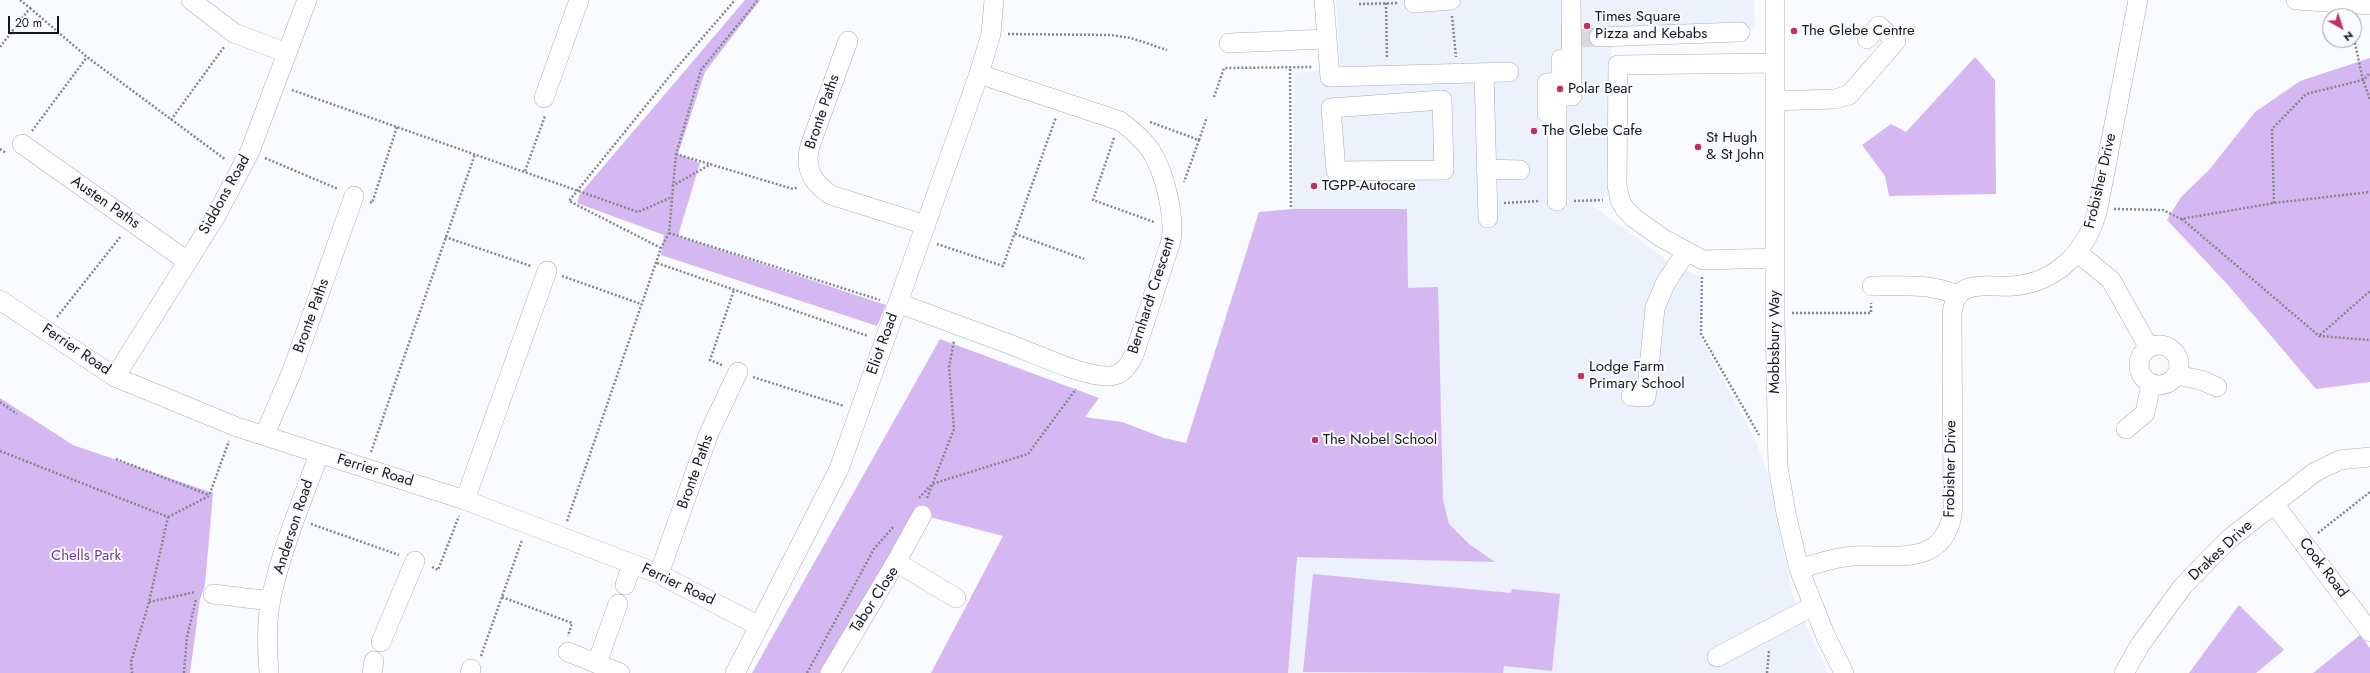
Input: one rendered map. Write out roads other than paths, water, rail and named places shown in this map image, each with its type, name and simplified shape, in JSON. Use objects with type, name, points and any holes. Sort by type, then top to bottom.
[{"type":"street","points":[[191,0],[234,33],[287,53]]},
{"type":"street","name":"Siddons Road","points":[[115,376],[216,216],[250,151],[307,0]]},
{"type":"street","points":[[544,98],[579,0]]},
{"type":"street","name":"Eliot Road","points":[[735,673],[839,469],[979,74],[991,34],[994,0]]},
{"type":"street","points":[[1324,0],[1336,171],[1444,170],[1442,100],[1450,74]]},
{"type":"street","points":[[1553,201],[1562,0]]},
{"type":"street","points":[[1559,89],[1574,38],[1571,0]]},
{"type":"street","name":"Mobbsbury Way","points":[[1775,0],[1775,320],[1776,434],[1778,467],[1786,514],[1799,570],[1812,606],[1844,673]]},
{"type":"street","name":"Frobisher Drive","points":[[1799,570],[1839,558],[1915,555],[1932,548],[1945,536],[1952,521],[1953,508],[1952,313],[1957,295],[1963,290],[1973,287],[2012,286],[2034,282],[2058,270],[2078,253],[2092,230],[2098,208],[2138,0]]},
{"type":"street","points":[[2296,0],[2336,8]]},
{"type":"street","points":[[1414,3],[1451,1]]},
{"type":"street","points":[[2356,8],[2370,5]]},
{"type":"street","points":[[1775,101],[1835,99],[1849,95],[1896,41],[1879,26],[1867,39]]},
{"type":"street","points":[[1599,37],[1740,32]]},
{"type":"street","points":[[1229,43],[1327,38]]},
{"type":"street","name":"Bronte Paths","points":[[848,41],[808,155],[809,171],[813,179],[831,194],[924,232]]},
{"type":"street","points":[[1774,63],[1618,65],[1617,179],[1620,200],[1634,218],[1686,252],[1703,260],[1775,258]]},
{"type":"street","points":[[1329,71],[1387,76],[1509,72]]},
{"type":"street","points":[[1484,73],[1488,218]]},
{"type":"street","name":"Bernhardt Crescent","points":[[897,305],[958,325],[1061,364],[1097,375],[1112,376],[1124,369],[1132,360],[1169,248],[1173,228],[1170,206],[1159,166],[1152,152],[1127,126],[979,74]]},
{"type":"street","points":[[1331,108],[1442,100]]},
{"type":"street","name":"Austen Paths","points":[[22,144],[187,261]]},
{"type":"street","points":[[1486,169],[1520,170]]},
{"type":"street","name":"Bronte Paths","points":[[265,434],[292,371],[354,196]]},
{"type":"street","points":[[1631,396],[1646,397],[1655,308],[1665,284],[1686,252]]},
{"type":"street","points":[[2078,253],[2111,280],[2149,348]]},
{"type":"street","points":[[465,500],[547,271]]},
{"type":"street","points":[[1872,286],[1927,286],[1943,289],[1957,295]]},
{"type":"street","name":"Ferrier Road","points":[[0,300],[115,376],[237,427],[265,434],[319,454],[368,468],[465,500],[659,574],[759,626]]},
{"type":"street","points":[[2161,345],[2173,351],[2179,362],[2176,375],[2166,384],[2151,384],[2142,376],[2139,364],[2144,352],[2149,348],[2161,345]]},
{"type":"street","name":"Bronte Paths","points":[[659,574],[709,433],[738,372]]},
{"type":"street","points":[[2176,375],[2201,380],[2217,387]]},
{"type":"street","points":[[2126,429],[2145,414],[2151,384]]},
{"type":"street","name":"Anderson Road","points":[[269,673],[267,655],[271,601],[296,519],[319,454]]},
{"type":"street","name":"Drakes Drive","points":[[2124,673],[2140,645],[2183,586],[2229,539],[2315,472],[2340,460],[2370,457]]},
{"type":"street","name":"Cook Road","points":[[2275,504],[2370,632]]},
{"type":"street","points":[[896,562],[922,515]]},
{"type":"street","points":[[382,642],[415,561]]},
{"type":"street","name":"Tabor Close","points":[[830,673],[896,562],[956,598]]},
{"type":"street","points":[[625,585],[632,564]]},
{"type":"street","points":[[205,593],[271,601]]},
{"type":"street","points":[[597,663],[618,604]]},
{"type":"street","points":[[1717,657],[1812,606]]},
{"type":"street","points":[[568,652],[620,673]]},
{"type":"tunnel","points":[[1577,38],[1599,37]]},
{"type":"place","name":"Times Square Pizza and Kebabs","points":[[1587,26]]},
{"type":"place","name":"The Glebe Centre","points":[[1794,31]]},
{"type":"place","name":"Polar Bear","points":[[1560,89]]},
{"type":"place","name":"The Glebe Cafe","points":[[1534,131]]},
{"type":"place","name":"St Hugh & St John","points":[[1698,147]]},
{"type":"place","name":"TGPP-Autocare","points":[[1314,186]]},
{"type":"place","name":"Lodge Farm Primary School","points":[[1581,376]]},
{"type":"place","name":"The Nobel School","points":[[1315,440]]},
{"type":"park label","name":"Chells Park","points":[[86,556]]}]
